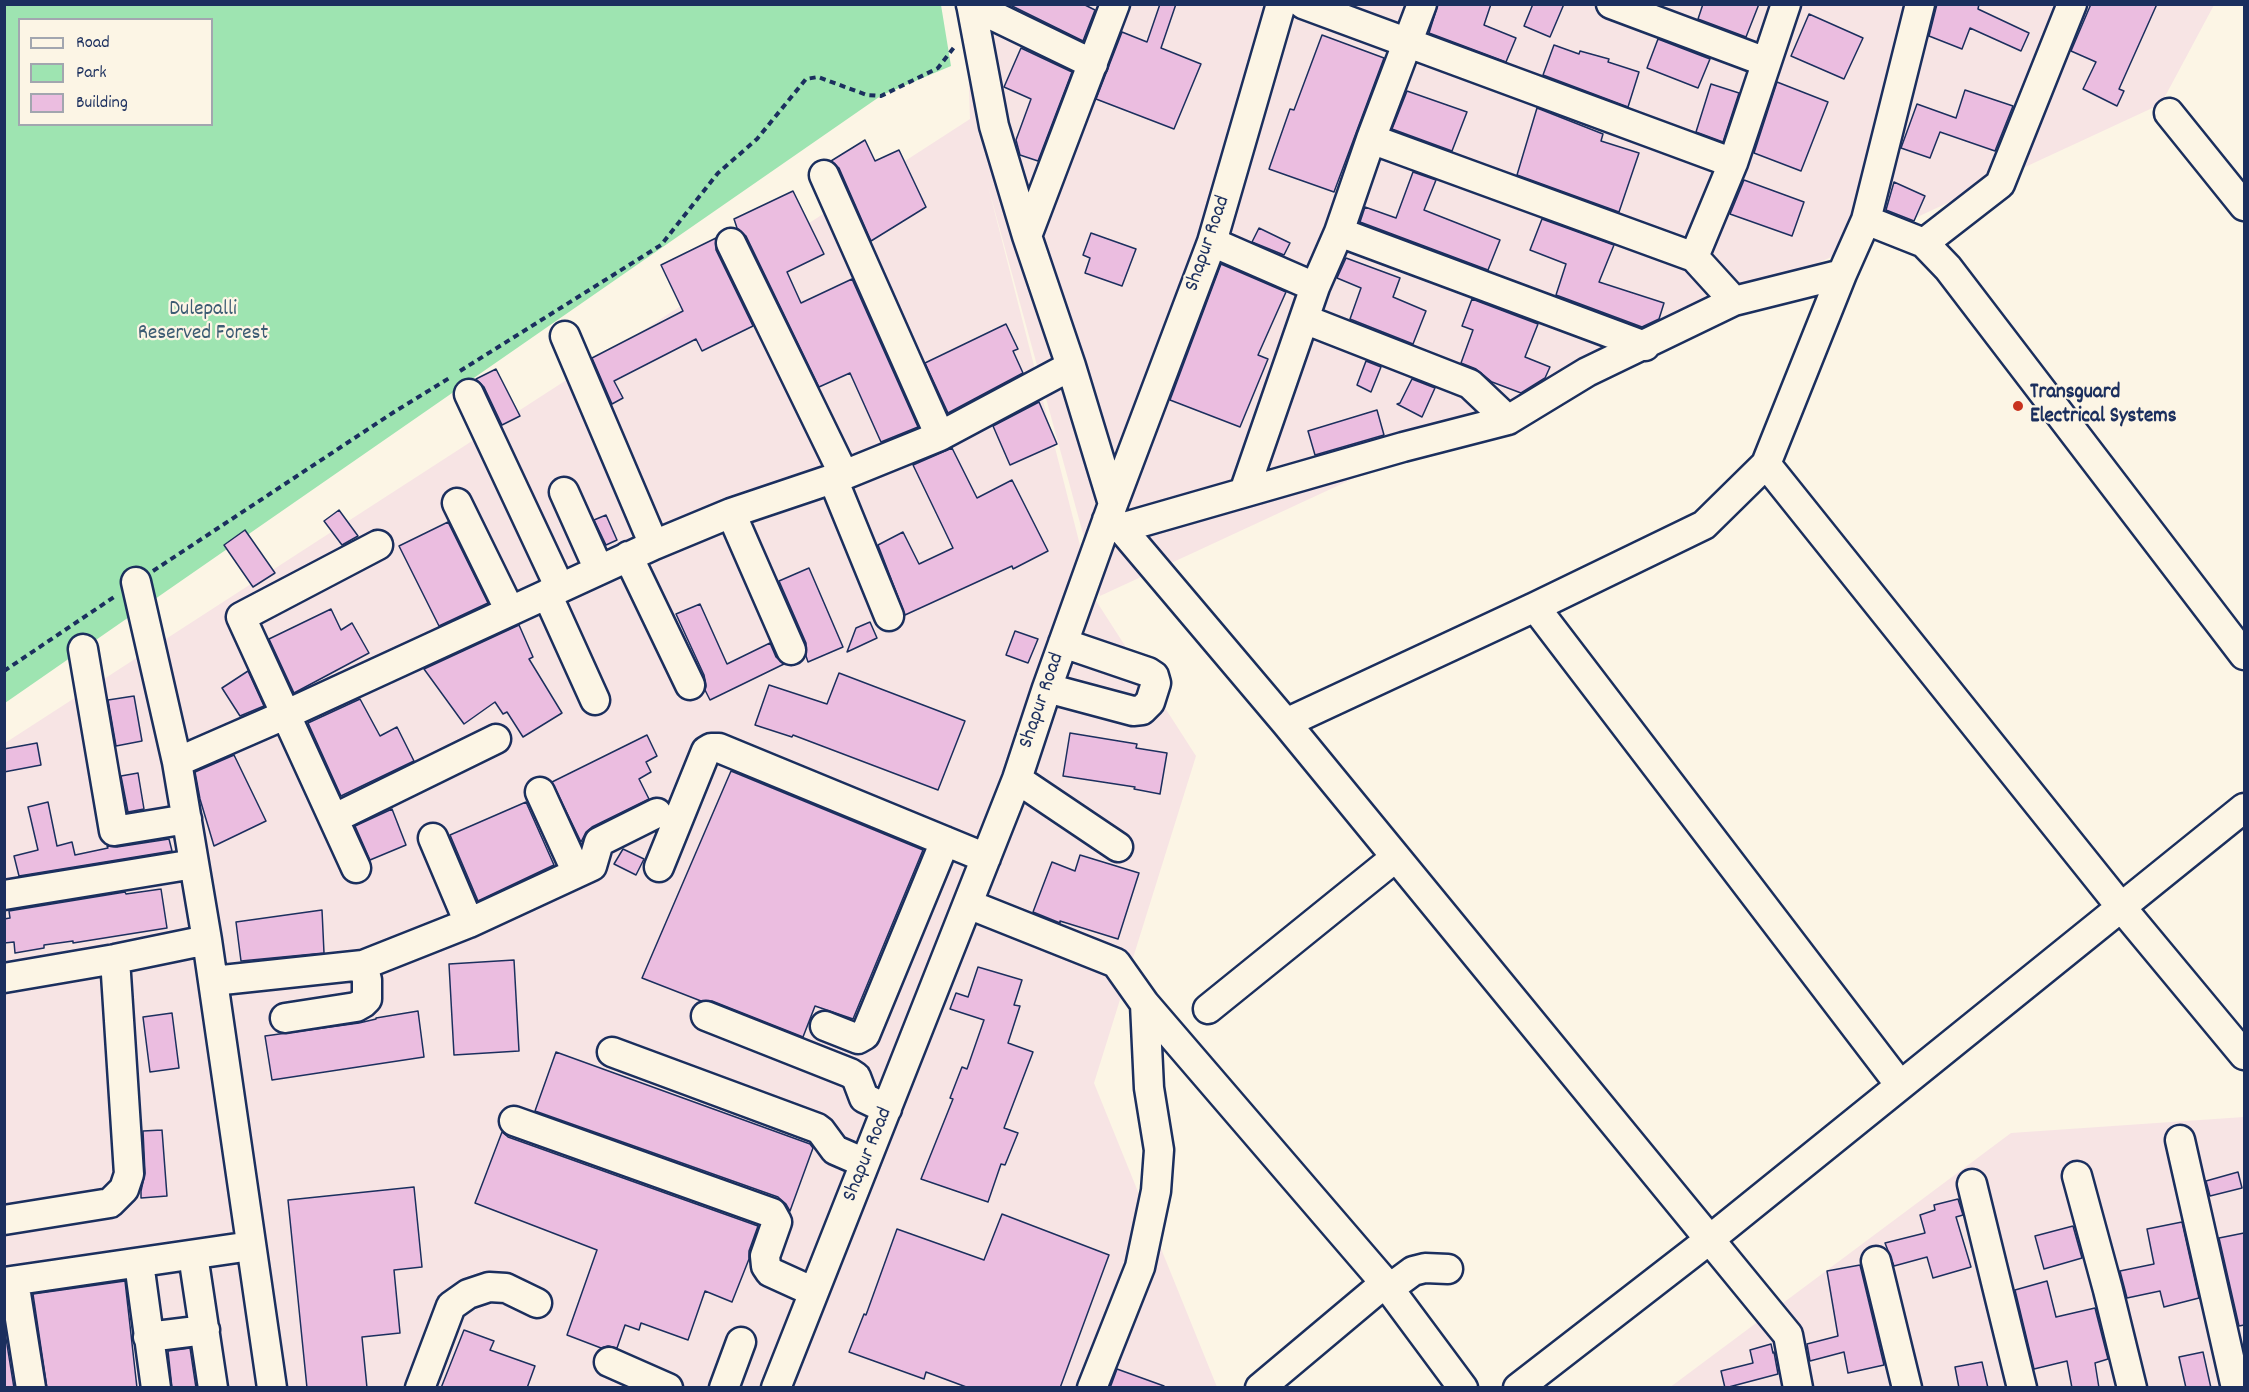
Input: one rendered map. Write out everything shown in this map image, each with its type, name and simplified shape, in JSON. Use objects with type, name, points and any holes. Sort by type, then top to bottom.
[{"type":"street","points":[[1027,236],[1114,4]]},
{"type":"street","name":"Shapur Road","points":[[776,1388],[1017,779],[1063,642],[1114,517],[1212,242],[1281,4]]},
{"type":"street","points":[[1304,4],[1733,163]]},
{"type":"street","points":[[1244,492],[1315,287],[1339,232],[1422,4]]},
{"type":"street","points":[[1611,4],[1766,62]]},
{"type":"street","points":[[1694,257],[1733,163],[1786,4]]},
{"type":"street","points":[[1286,723],[1534,608],[1704,525],[1766,464],[1866,220],[1920,4]]},
{"type":"street","points":[[1924,243],[2000,184],[2072,4]]},
{"type":"street","points":[[971,5],[1092,64]]},
{"type":"street","points":[[971,5],[994,126],[1027,236],[1071,366],[1114,517],[1286,723],[1395,869],[1788,1335],[1798,1388]]},
{"type":"street","points":[[2169,113],[2244,206]]},
{"type":"street","points":[[1371,139],[1694,257],[1734,301]]},
{"type":"street","points":[[824,175],[940,436]]},
{"type":"street","points":[[1866,220],[1924,243],[1955,277],[2244,655]]},
{"type":"street","points":[[1339,232],[1646,346]]},
{"type":"street","points":[[1212,242],[1315,287]]},
{"type":"street","points":[[731,243],[839,477],[889,616]]},
{"type":"street","points":[[1114,517],[1244,492],[1402,447],[1508,420],[1587,372],[1646,346],[1734,301],[1842,274]]},
{"type":"street","points":[[1304,319],[1470,384],[1508,420]]},
{"type":"street","points":[[565,336],[690,685]]},
{"type":"street","points":[[177,762],[287,714],[641,550],[731,513],[839,477],[940,436],[1071,366]]},
{"type":"street","points":[[470,394],[553,591],[595,700]]},
{"type":"street","points":[[1766,464],[2121,907],[2244,1055]]},
{"type":"street","points":[[564,492],[599,570]]},
{"type":"street","points":[[457,504],[510,611]]},
{"type":"street","points":[[731,513],[791,650]]},
{"type":"street","points":[[356,868],[241,617],[378,545]]},
{"type":"street","points":[[136,582],[177,762],[187,819],[207,940],[272,1388]]},
{"type":"street","points":[[1534,608],[1900,1085]]},
{"type":"street","points":[[1047,688],[1134,711],[1142,710],[1150,702],[1156,683],[1154,676],[1063,642]]},
{"type":"street","points":[[82,649],[114,831],[187,819]]},
{"type":"street","points":[[335,818],[496,739]]},
{"type":"street","points":[[659,867],[706,751],[711,748],[718,748],[986,858]]},
{"type":"street","points":[[1017,779],[1118,847]]},
{"type":"street","points":[[540,792],[584,869]]},
{"type":"street","points":[[1518,1388],[1709,1240],[2244,808]]},
{"type":"street","points":[[213,981],[363,965],[469,923],[584,869],[599,842],[657,813]]},
{"type":"street","points":[[433,838],[469,923]]},
{"type":"street","points":[[825,1026],[858,1039],[865,1035],[945,841]]},
{"type":"street","points":[[6,888],[194,864]]},
{"type":"street","points":[[1208,1010],[1395,869]]},
{"type":"street","points":[[968,904],[1116,963],[1145,1004],[1388,1285],[1463,1388]]},
{"type":"street","points":[[4,978],[207,940]]},
{"type":"street","points":[[4,1220],[110,1203],[124,1189],[129,1174],[115,959]]},
{"type":"street","points":[[285,1018],[363,1004],[367,999],[367,980],[363,965]]},
{"type":"street","points":[[1092,1388],[1140,1267],[1156,1191],[1158,1150],[1149,1088],[1145,1004]]},
{"type":"street","points":[[706,1016],[850,1073],[856,1077],[864,1098],[887,1109]]},
{"type":"street","points":[[612,1052],[817,1128],[835,1150],[865,1163]]},
{"type":"street","points":[[514,1121],[772,1214],[777,1222],[765,1256],[765,1266],[770,1272],[814,1292]]},
{"type":"street","points":[[2180,1140],[2236,1388]]},
{"type":"street","points":[[2077,1176],[2132,1388]]},
{"type":"street","points":[[1972,1184],[2022,1388]]},
{"type":"street","points":[[31,1388],[9,1281],[251,1246]]},
{"type":"street","points":[[193,1255],[213,1388]]},
{"type":"street","points":[[1876,1261],[1907,1388]]},
{"type":"street","points":[[139,1263],[156,1388]]},
{"type":"street","points":[[1260,1388],[1388,1285],[1413,1271],[1425,1268],[1448,1269]]},
{"type":"street","points":[[420,1388],[451,1306],[468,1294],[489,1287],[506,1288],[537,1303]]},
{"type":"street","points":[[148,1337],[205,1330]]},
{"type":"street","points":[[724,1388],[741,1342]]},
{"type":"street","points":[[609,1362],[668,1388]]},
{"type":"path","points":[[4,671],[394,412],[661,244],[718,173],[757,139],[806,79],[818,77],[867,95],[881,96],[938,68],[958,42]]},
{"type":"shaded area","points":[[966,5],[2214,5],[2161,104],[1100,596],[988,186],[1093,596],[1196,756],[1094,1083],[1217,1387],[5,1388],[5,743],[970,119]]},
{"type":"shaded area","points":[[2244,1117],[2244,1387],[1669,1388],[2011,1133]]},
{"type":"green space","name":"Dulepalli Reserved Forest","points":[[5,5],[941,5],[951,66],[882,95],[5,703]]},
{"type":"building","points":[[1008,4],[1083,4],[1095,10],[1083,41]]},
{"type":"building","points":[[1160,4],[1176,4],[1161,48],[1201,64],[1174,129],[1096,99],[1122,32],[1147,42]]},
{"type":"building","points":[[1438,4],[1491,4],[1484,25],[1516,38],[1506,62],[1429,33]]},
{"type":"building","points":[[1533,4],[1564,4],[1550,37],[1524,26]]},
{"type":"building","points":[[1703,4],[1759,4],[1746,37],[1698,19]]},
{"type":"building","points":[[1937,4],[1979,4],[1978,9],[2029,33],[2021,51],[1970,28],[1962,49],[1929,36]]},
{"type":"building","points":[[2091,4],[2157,4],[2119,89],[2124,91],[2117,106],[2083,89],[2096,62],[2071,51]]},
{"type":"building","points":[[1809,14],[1863,38],[1844,79],[1791,56]]},
{"type":"building","points":[[1322,35],[1384,58],[1334,192],[1269,169],[1290,109],[1294,110]]},
{"type":"building","points":[[1658,39],[1710,59],[1698,88],[1647,68]]},
{"type":"building","points":[[1554,45],[1579,54],[1580,51],[1609,59],[1608,62],[1639,72],[1628,107],[1543,75]]},
{"type":"building","points":[[1021,48],[1072,72],[1038,161],[1020,155],[1016,140],[1031,99],[1004,87]]},
{"type":"building","points":[[1777,82],[1828,102],[1801,171],[1754,153]]},
{"type":"building","points":[[1711,84],[1739,93],[1723,142],[1696,132]]},
{"type":"building","points":[[1965,90],[2013,106],[1995,151],[1940,132],[1930,158],[1901,148],[1917,104],[1956,118]]},
{"type":"building","points":[[1407,91],[1467,112],[1452,151],[1392,129]]},
{"type":"building","points":[[1537,108],[1603,134],[1601,141],[1639,153],[1619,212],[1517,175]]},
{"type":"building","points":[[865,140],[875,161],[899,150],[926,207],[871,241],[839,168],[831,161]]},
{"type":"building","points":[[1413,172],[1436,180],[1424,210],[1500,240],[1488,270],[1360,222],[1365,207],[1396,218]]},
{"type":"building","points":[[1744,180],[1804,202],[1792,236],[1730,214]]},
{"type":"building","points":[[1894,182],[1925,196],[1914,221],[1886,210]]},
{"type":"building","points":[[793,191],[824,254],[787,272],[801,303],[852,279],[918,427],[881,442],[850,373],[819,387],[746,236],[737,228],[734,219]]},
{"type":"building","points":[[1542,219],[1614,245],[1599,282],[1664,303],[1659,319],[1642,327],[1556,295],[1566,264],[1530,250]]},
{"type":"building","points":[[1259,228],[1290,243],[1284,255],[1252,242]]},
{"type":"building","points":[[1091,233],[1136,249],[1122,286],[1085,273],[1090,258],[1083,255]]},
{"type":"building","points":[[716,238],[716,250],[753,326],[702,351],[696,339],[614,381],[623,398],[612,404],[592,358],[683,311],[661,265]]},
{"type":"building","points":[[1346,258],[1400,278],[1393,297],[1426,311],[1413,344],[1350,319],[1361,288],[1337,278]]},
{"type":"building","points":[[1221,264],[1286,292],[1258,355],[1268,359],[1240,427],[1170,400]]},
{"type":"building","points":[[1472,299],[1538,324],[1525,357],[1550,367],[1545,378],[1521,393],[1492,382],[1476,369],[1461,363],[1473,330],[1462,326]]},
{"type":"building","points":[[1006,324],[1018,349],[1013,351],[1023,373],[948,413],[925,363]]},
{"type":"building","points":[[1366,361],[1381,367],[1371,392],[1357,385]]},
{"type":"building","points":[[496,369],[520,416],[502,425],[484,387],[476,379]]},
{"type":"building","points":[[1412,379],[1435,388],[1422,417],[1397,404],[1400,403]]},
{"type":"building","points":[[1039,402],[1057,444],[1010,465],[993,426]]},
{"type":"building","points":[[1377,410],[1384,435],[1315,455],[1308,431]]},
{"type":"building","points":[[952,448],[977,498],[1012,480],[1048,551],[1013,569],[1012,566],[905,615],[878,545],[903,532],[919,564],[953,548],[913,465]]},
{"type":"building","points":[[339,510],[358,536],[342,545],[324,521]]},
{"type":"building","points":[[606,515],[617,540],[606,545],[594,520]]},
{"type":"building","points":[[448,522],[488,603],[439,626],[399,546]]},
{"type":"building","points":[[245,530],[275,573],[253,587],[224,545]]},
{"type":"building","points":[[809,568],[843,647],[808,662],[806,643],[779,581]]},
{"type":"building","points":[[700,604],[727,664],[770,643],[776,657],[784,664],[710,700],[705,690],[704,675],[676,614]]},
{"type":"building","points":[[331,609],[341,630],[352,623],[369,653],[294,693],[269,639]]},
{"type":"building","points":[[870,622],[877,638],[847,652],[856,628]]},
{"type":"building","points":[[519,625],[533,657],[529,659],[562,713],[523,737],[507,712],[503,714],[495,702],[464,724],[424,669]]},
{"type":"building","points":[[1015,631],[1038,639],[1028,663],[1006,655]]},
{"type":"building","points":[[248,671],[264,706],[240,716],[222,688]]},
{"type":"building","points":[[839,673],[965,721],[938,790],[793,735],[792,737],[755,725],[769,685],[827,704]]},
{"type":"building","points":[[134,696],[142,741],[116,746],[108,700]]},
{"type":"building","points":[[360,699],[380,736],[397,727],[414,761],[341,796],[308,723]]},
{"type":"building","points":[[1070,733],[1137,744],[1136,748],[1167,753],[1160,794],[1134,789],[1135,787],[1063,776]]},
{"type":"building","points":[[647,735],[657,756],[646,762],[651,772],[639,779],[649,799],[592,827],[586,832],[581,842],[552,782]]},
{"type":"building","points":[[37,743],[41,765],[4,772],[4,749]]},
{"type":"building","points":[[234,755],[266,821],[214,846],[200,799],[195,772]]},
{"type":"building","points":[[731,771],[923,850],[853,1019],[815,1006],[803,1037],[712,1001],[701,1001],[642,978]]},
{"type":"building","points":[[138,773],[144,809],[128,812],[121,776]]},
{"type":"building","points":[[48,802],[57,846],[72,842],[75,855],[108,848],[107,846],[117,847],[169,839],[172,851],[19,876],[14,856],[38,850],[28,807]]},
{"type":"building","points":[[526,802],[554,865],[478,901],[450,835]]},
{"type":"building","points":[[392,809],[406,845],[370,860],[355,826]]},
{"type":"building","points":[[623,849],[644,859],[636,875],[614,864]]},
{"type":"building","points":[[1080,855],[1139,873],[1118,939],[1060,921],[1060,923],[1033,912],[1052,862],[1075,871]]},
{"type":"building","points":[[161,889],[167,928],[73,943],[73,941],[44,945],[44,948],[15,953],[14,942],[4,943],[4,919],[10,918],[9,911],[125,892],[126,894]]},
{"type":"building","points":[[322,910],[324,953],[241,961],[236,922]]},
{"type":"building","points":[[514,960],[519,1051],[454,1055],[449,964]]},
{"type":"building","points":[[978,967],[1022,980],[1014,1005],[1020,1006],[1008,1043],[1033,1052],[1004,1128],[1018,1133],[1005,1165],[1001,1164],[988,1202],[921,1179],[953,1099],[950,1098],[962,1067],[967,1069],[984,1020],[950,1009],[956,993],[968,997]]},
{"type":"building","points":[[418,1011],[424,1057],[272,1080],[265,1036],[359,1023]]},
{"type":"building","points":[[172,1013],[179,1068],[150,1072],[143,1017]]},
{"type":"building","points":[[556,1052],[810,1144],[813,1148],[790,1211],[778,1197],[535,1111]]},
{"type":"building","points":[[162,1130],[167,1196],[141,1198],[145,1173],[143,1131]]},
{"type":"building","points":[[502,1132],[508,1137],[758,1226],[749,1251],[749,1259],[732,1302],[705,1291],[688,1340],[641,1323],[639,1330],[625,1325],[617,1348],[608,1346],[601,1348],[567,1335],[597,1250],[475,1203]]},
{"type":"building","points":[[2238,1172],[2242,1188],[2210,1196],[2206,1181]]},
{"type":"building","points":[[414,1187],[422,1267],[394,1270],[400,1333],[362,1337],[367,1388],[307,1388],[288,1200]]},
{"type":"building","points":[[1958,1199],[1963,1215],[1956,1217],[1971,1267],[1933,1278],[1927,1257],[1894,1266],[1885,1243],[1925,1233],[1920,1215],[1935,1210],[1934,1205]]},
{"type":"building","points":[[1002,1214],[1109,1255],[1060,1388],[969,1388],[926,1372],[924,1379],[849,1352],[864,1314],[866,1315],[897,1229],[984,1260]]},
{"type":"building","points":[[2182,1222],[2199,1298],[2164,1307],[2160,1291],[2127,1298],[2120,1271],[2154,1264],[2147,1229]]},
{"type":"building","points":[[2073,1226],[2082,1258],[2044,1269],[2035,1236]]},
{"type":"building","points":[[2244,1233],[2244,1325],[2239,1326],[2219,1238]]},
{"type":"building","points":[[1860,1265],[1884,1365],[1848,1373],[1844,1352],[1810,1361],[1807,1344],[1838,1336],[1827,1271]]},
{"type":"building","points":[[125,1281],[137,1388],[47,1388],[33,1294]]},
{"type":"building","points":[[2047,1281],[2056,1317],[2095,1308],[2108,1359],[2095,1363],[2099,1388],[2072,1388],[2067,1361],[2034,1369],[2015,1290]]},
{"type":"building","points":[[4,1326],[14,1388],[4,1388]]},
{"type":"building","points":[[464,1330],[494,1341],[490,1350],[535,1366],[527,1388],[441,1388]]},
{"type":"building","points":[[1771,1344],[1778,1374],[1725,1388],[1721,1371],[1753,1363],[1750,1350]]},
{"type":"building","points":[[190,1348],[196,1388],[172,1388],[168,1351]]},
{"type":"building","points":[[2203,1352],[2211,1388],[2186,1388],[2179,1357]]},
{"type":"building","points":[[1982,1362],[1988,1388],[1959,1388],[1955,1367]]},
{"type":"building","points":[[1117,1369],[1164,1386],[1164,1388],[1110,1388]]},
{"type":"place","name":"Transguard Electrical Systems","points":[[2018,406]]}]
